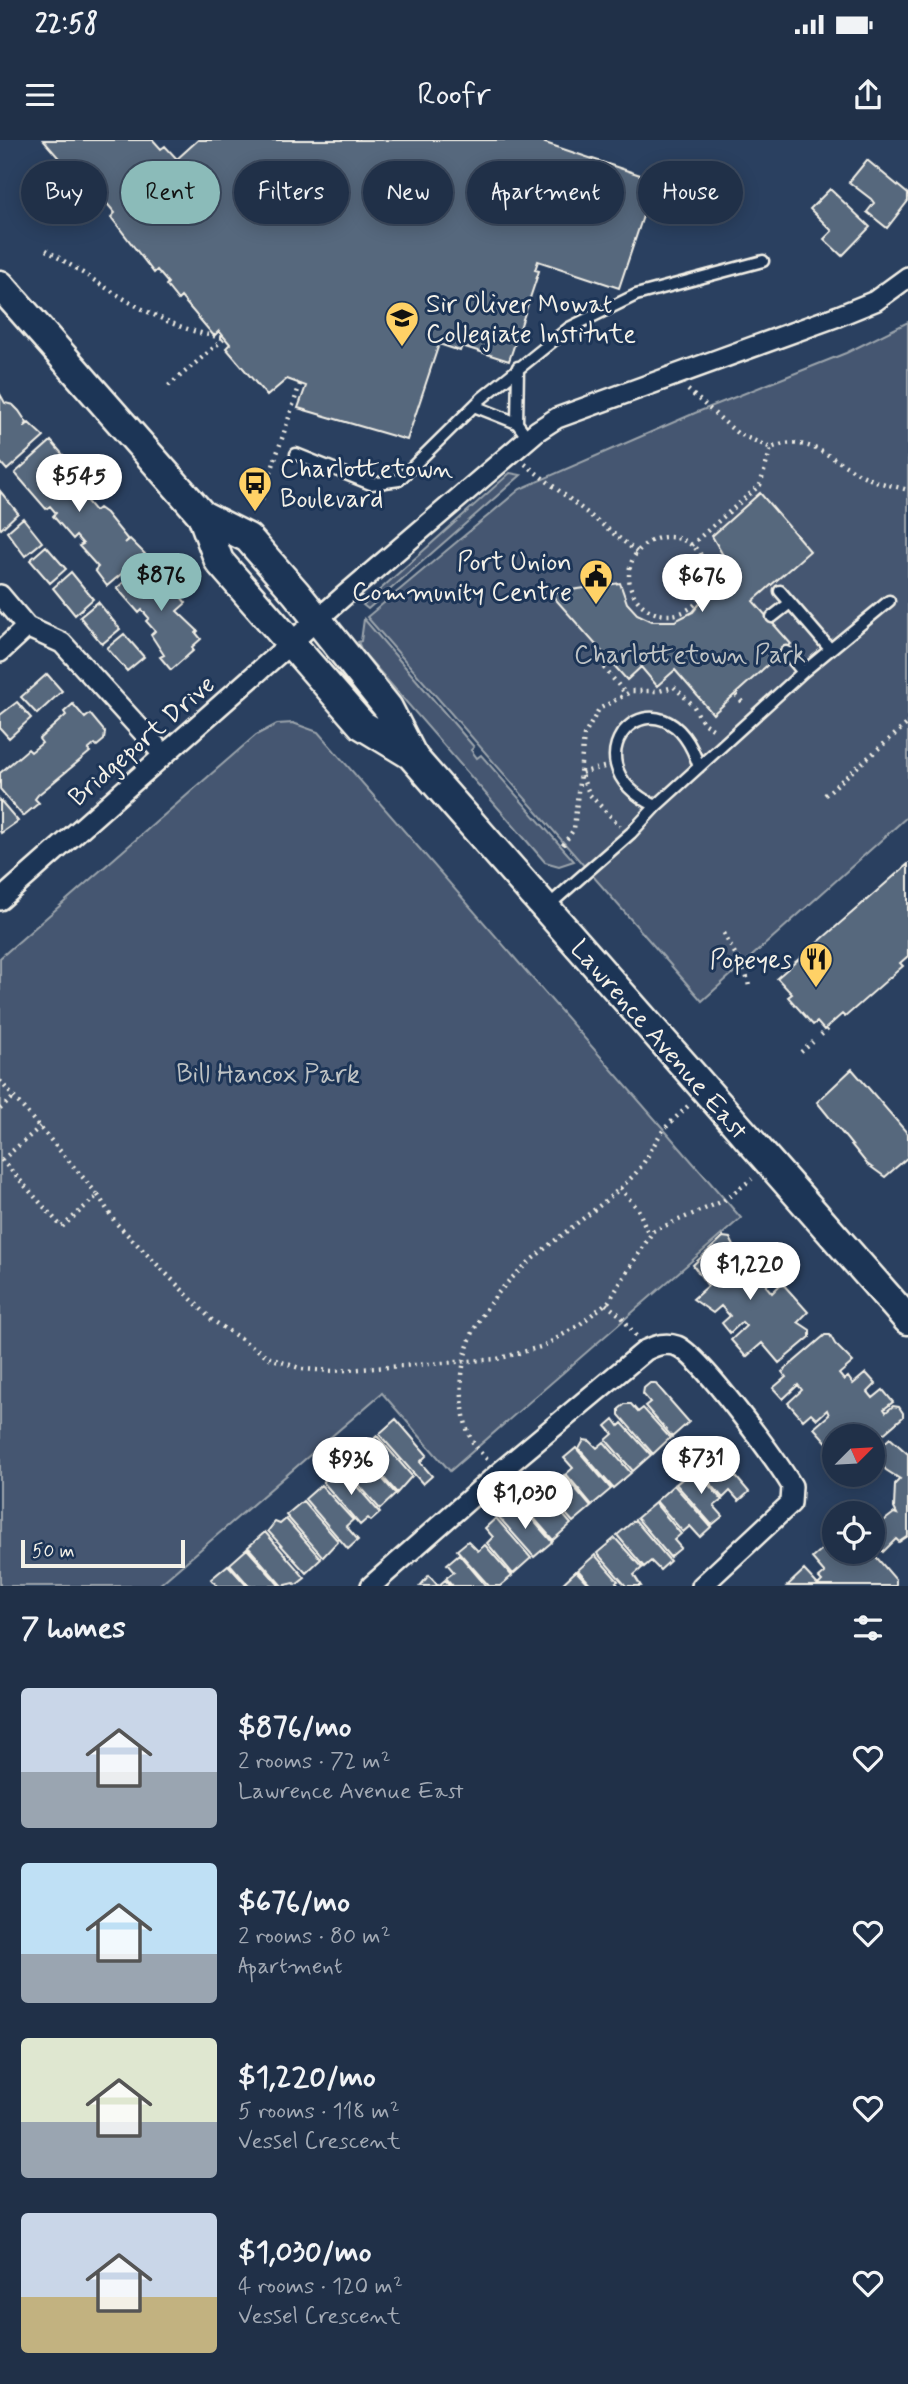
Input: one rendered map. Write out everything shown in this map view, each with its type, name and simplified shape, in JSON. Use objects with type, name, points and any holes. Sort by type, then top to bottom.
[{"type":"main road","name":"Lawrence Avenue East","points":[[0,285],[202,515],[219,561],[362,725],[413,757]]},
{"type":"main road","name":"Lawrence Avenue East","points":[[202,515],[248,538],[388,708],[413,757],[908,1320]]},
{"type":"street","points":[[317,620],[421,533],[519,437],[557,418],[673,379],[876,301],[908,277]]},
{"type":"street","points":[[0,595],[27,627],[62,643],[163,754]]},
{"type":"street","name":"Bridgeport Drive","points":[[0,900],[317,620]]},
{"type":"street","points":[[0,652],[27,627]]},
{"type":"street","points":[[371,1586],[501,1471],[646,1350],[665,1343],[681,1348],[691,1356],[779,1465],[792,1486],[791,1503],[702,1586]]},
{"type":"lane","points":[[296,454],[371,484],[399,480],[474,406],[518,367],[569,328],[636,295],[763,261]]},
{"type":"lane","points":[[518,367],[519,437]]},
{"type":"lane","points":[[474,406],[519,437]]},
{"type":"lane","points":[[780,592],[830,649]]},
{"type":"lane","points":[[546,908],[631,833],[656,806],[758,716],[803,672],[888,601]]},
{"type":"lane","points":[[772,617],[790,603]]},
{"type":"lane","points":[[786,652],[803,672]]},
{"type":"lane","points":[[656,806],[625,786],[616,772],[614,750],[624,732],[637,719],[651,716],[668,721],[684,735],[699,767]]},
{"type":"path","points":[[46,250],[166,322],[200,335],[225,338],[166,388]]},
{"type":"path","points":[[673,379],[737,433],[771,448],[783,443],[804,443],[826,452],[866,478],[908,490]]},
{"type":"path","points":[[262,499],[300,384]]},
{"type":"path","points":[[519,437],[532,471],[637,552]]},
{"type":"path","points":[[691,545],[760,485],[771,448]]},
{"type":"path","points":[[671,537],[691,545],[702,557],[706,581],[695,604],[672,614],[659,613],[637,600],[629,576],[637,552],[658,538],[671,537]]},
{"type":"path","points":[[595,657],[625,693]]},
{"type":"path","points":[[656,701],[659,691]]},
{"type":"path","points":[[825,795],[908,723]]},
{"type":"path","points":[[615,764],[580,773],[590,795],[620,825]]},
{"type":"path","points":[[724,933],[734,957],[746,969],[749,988]]},
{"type":"path","points":[[821,1035],[828,1029]]},
{"type":"path","points":[[802,1052],[813,1042]]},
{"type":"path","points":[[0,1081],[98,1195],[115,1222],[184,1294],[228,1332],[270,1359],[296,1367],[325,1371],[506,1358],[544,1346],[572,1330],[606,1304],[649,1236],[662,1226],[723,1201],[770,1164]]},
{"type":"path","points":[[501,1471],[475,1448],[468,1436],[463,1415],[462,1362],[475,1324],[499,1292],[639,1170],[666,1128],[705,1090]]},
{"type":"path","points":[[0,1109],[13,1097]]},
{"type":"path","points":[[40,1127],[1,1159],[62,1227],[98,1195]]},
{"type":"path","points":[[620,1188],[638,1209],[649,1236]]},
{"type":"path","points":[[606,1304],[622,1317],[646,1350]]},
{"type":"green space","name":"Charlottetown Park","points":[[908,322],[908,816],[702,1001],[367,617],[520,489],[695,413],[846,353]]},
{"type":"green space","points":[[510,473],[521,475],[368,609],[363,605]]},
{"type":"green space","points":[[364,619],[474,747],[471,750],[477,758],[481,755],[574,861],[559,866],[545,862],[362,651],[358,642],[361,641]]},
{"type":"green space","name":"Bill Hancox Park","points":[[293,723],[318,732],[741,1218],[450,1471],[382,1393],[158,1586],[0,1586],[0,958],[256,735],[277,724]]},
{"type":"building","name":"Sir Oliver Mowat Collegiate Institute","points":[[43,140],[153,140],[161,149],[165,146],[177,159],[198,140],[547,140],[545,143],[599,161],[467,161],[467,224],[624,224],[624,170],[638,174],[638,224],[640,224],[619,288],[538,261],[535,270],[539,271],[509,361],[462,346],[460,351],[439,344],[407,440],[298,408],[306,386],[287,379],[267,396],[226,348],[230,344],[219,331],[214,336],[181,297],[178,300],[166,285],[168,283],[157,270],[154,273],[111,217],[115,213],[107,204],[107,161],[61,161]]},
{"type":"building","points":[[867,160],[908,194],[908,201],[887,228],[867,212],[874,203],[871,199],[849,182]]},
{"type":"building","points":[[830,189],[870,227],[842,256],[824,239],[832,231],[810,209]]},
{"type":"building","points":[[0,394],[5,403],[13,405],[19,411],[27,423],[24,427],[29,423],[44,437],[7,470],[0,462]]},
{"type":"building","points":[[51,441],[65,457],[59,461],[84,488],[87,495],[84,498],[95,511],[99,508],[106,513],[128,540],[125,543],[130,539],[145,554],[107,586],[95,570],[98,567],[79,546],[83,544],[76,536],[73,539],[53,516],[56,513],[50,506],[46,509],[15,473]]},
{"type":"building","points":[[0,491],[18,513],[1,529],[0,528]]},
{"type":"building","name":"Port Union Community Centre","points":[[760,493],[810,551],[753,601],[791,644],[713,714],[675,670],[657,686],[641,667],[627,680],[550,593],[620,583],[627,603],[637,614],[652,621],[675,621],[693,612],[702,601],[709,572],[727,570],[724,557],[712,536]]},
{"type":"building","points":[[23,518],[42,542],[25,556],[7,532]]},
{"type":"building","points":[[46,546],[66,569],[50,583],[30,560]]},
{"type":"building","points":[[152,557],[165,573],[157,580],[173,595],[177,592],[186,603],[177,611],[198,631],[196,633],[201,639],[192,647],[194,650],[171,670],[160,657],[164,655],[151,635],[155,631],[146,621],[149,618],[142,610],[139,613],[117,588]]},
{"type":"building","points":[[71,572],[93,599],[75,615],[53,588]]},
{"type":"building","points":[[98,602],[120,629],[102,644],[80,617]]},
{"type":"building","points":[[124,634],[144,657],[127,671],[107,648]]},
{"type":"building","points":[[47,674],[62,691],[37,714],[21,697]]},
{"type":"building","points":[[17,702],[31,718],[9,738],[0,728],[0,715]]},
{"type":"building","points":[[73,704],[85,718],[90,714],[105,732],[104,740],[97,746],[95,744],[88,750],[90,752],[38,795],[35,799],[39,803],[23,816],[0,789],[0,773],[28,749],[31,752],[42,743],[39,739],[66,715],[64,712]]},
{"type":"building","points":[[0,800],[18,821],[1,833],[0,831]]},
{"type":"building","points":[[908,864],[908,956],[900,963],[903,966],[845,1017],[842,1014],[824,1030],[817,1022],[813,1025],[788,997],[792,994],[777,978]]},
{"type":"building","points":[[852,1069],[908,1134],[908,1157],[885,1177],[867,1164],[817,1102]]},
{"type":"building","points":[[723,1237],[730,1238],[736,1250],[740,1247],[750,1258],[755,1254],[759,1258],[750,1267],[768,1284],[766,1286],[772,1293],[782,1283],[808,1312],[798,1322],[810,1330],[810,1337],[779,1363],[762,1343],[746,1357],[731,1340],[746,1326],[742,1322],[730,1333],[722,1323],[730,1316],[721,1306],[713,1313],[693,1299],[708,1286],[693,1265]]},
{"type":"building","points":[[825,1335],[830,1335],[853,1362],[839,1374],[844,1380],[848,1377],[853,1384],[866,1373],[876,1384],[868,1392],[873,1398],[883,1390],[893,1402],[884,1409],[886,1412],[893,1406],[899,1407],[903,1417],[886,1432],[886,1424],[822,1424],[822,1437],[814,1428],[829,1415],[827,1410],[817,1419],[811,1413],[803,1420],[788,1403],[802,1390],[798,1385],[783,1399],[773,1388],[786,1377],[782,1372]]},
{"type":"building","points":[[655,1383],[689,1422],[672,1437],[645,1406],[650,1402],[643,1394],[644,1388]]},
{"type":"building","points":[[625,1404],[631,1404],[638,1412],[643,1408],[670,1438],[653,1454],[619,1415],[619,1409]]},
{"type":"building","points":[[396,1419],[427,1455],[420,1462],[432,1476],[423,1484],[379,1434]]},
{"type":"building","points":[[614,1419],[619,1426],[622,1423],[651,1455],[633,1471],[606,1440],[613,1434],[606,1426]]},
{"type":"building","points":[[377,1436],[412,1476],[397,1493],[360,1451]]},
{"type":"building","points":[[890,1438],[908,1454],[908,1536],[899,1542],[896,1539],[885,1550],[885,1520],[894,1513],[897,1514],[894,1508],[895,1484],[900,1479],[886,1470],[886,1442]]},
{"type":"building","points":[[584,1440],[590,1441],[597,1448],[604,1442],[631,1473],[613,1488],[579,1449]]},
{"type":"building","points":[[576,1448],[611,1489],[592,1505],[566,1474],[573,1468],[564,1458]]},
{"type":"building","points":[[714,1451],[749,1492],[739,1501],[730,1491],[723,1498],[696,1467]]},
{"type":"building","points":[[360,1454],[396,1494],[380,1509],[343,1467],[349,1457],[355,1459]]},
{"type":"building","points":[[340,1467],[380,1513],[371,1521],[368,1518],[360,1525],[323,1482]]},
{"type":"building","points":[[695,1469],[722,1500],[714,1506],[723,1516],[712,1525],[676,1484]]},
{"type":"building","points":[[548,1472],[557,1482],[564,1475],[591,1507],[573,1522],[537,1481]]},
{"type":"building","points":[[321,1485],[353,1520],[346,1526],[358,1540],[348,1549],[305,1499]]},
{"type":"building","points":[[674,1485],[711,1527],[700,1537],[690,1526],[683,1532],[656,1501]]},
{"type":"building","points":[[538,1486],[571,1524],[553,1540],[526,1509],[533,1503],[526,1495]]},
{"type":"building","points":[[303,1501],[338,1541],[323,1557],[286,1515]]},
{"type":"building","points":[[655,1503],[681,1534],[674,1540],[681,1548],[670,1557],[637,1518]]},
{"type":"building","points":[[508,1505],[518,1517],[525,1511],[552,1542],[534,1557],[497,1515]]},
{"type":"building","points":[[496,1518],[531,1558],[513,1574],[487,1543],[493,1537],[485,1528]]},
{"type":"building","points":[[286,1519],[321,1559],[306,1573],[268,1531],[275,1522],[280,1524]]},
{"type":"building","points":[[635,1520],[670,1561],[660,1570],[651,1561],[644,1567],[617,1535]]},
{"type":"building","points":[[265,1532],[305,1578],[296,1585],[294,1583],[282,1586],[248,1547]]},
{"type":"building","points":[[615,1538],[642,1568],[634,1575],[641,1586],[626,1586],[597,1553]]},
{"type":"building","points":[[468,1541],[478,1551],[485,1545],[512,1576],[500,1586],[489,1586],[457,1550]]},
{"type":"building","points":[[247,1549],[278,1586],[249,1586],[230,1564]]},
{"type":"building","points":[[822,1549],[822,1564],[882,1564],[896,1580],[896,1586],[787,1586],[804,1570],[818,1585],[822,1581],[819,1578],[825,1573],[812,1558]]},
{"type":"building","points":[[459,1554],[486,1586],[453,1586],[446,1578],[454,1572],[447,1564]]},
{"type":"building","points":[[595,1555],[618,1581],[616,1582],[619,1586],[592,1586],[578,1570]]},
{"type":"building","points":[[228,1565],[247,1586],[217,1586],[211,1579]]},
{"type":"building","points":[[576,1571],[590,1586],[560,1586]]},
{"type":"building","points":[[429,1575],[438,1586],[420,1586]]},
{"type":"building","points":[[445,1580],[451,1586],[438,1586]]},
{"type":"place","name":"Sir Oliver Mowat Collegiate Institute","points":[[402,348]]},
{"type":"place","name":"Charlottetown Boulevard","points":[[255,513]]},
{"type":"place","name":"Port Union Community Centre","points":[[596,606]]},
{"type":"place","name":"Popeyes","points":[[816,989]]}]
